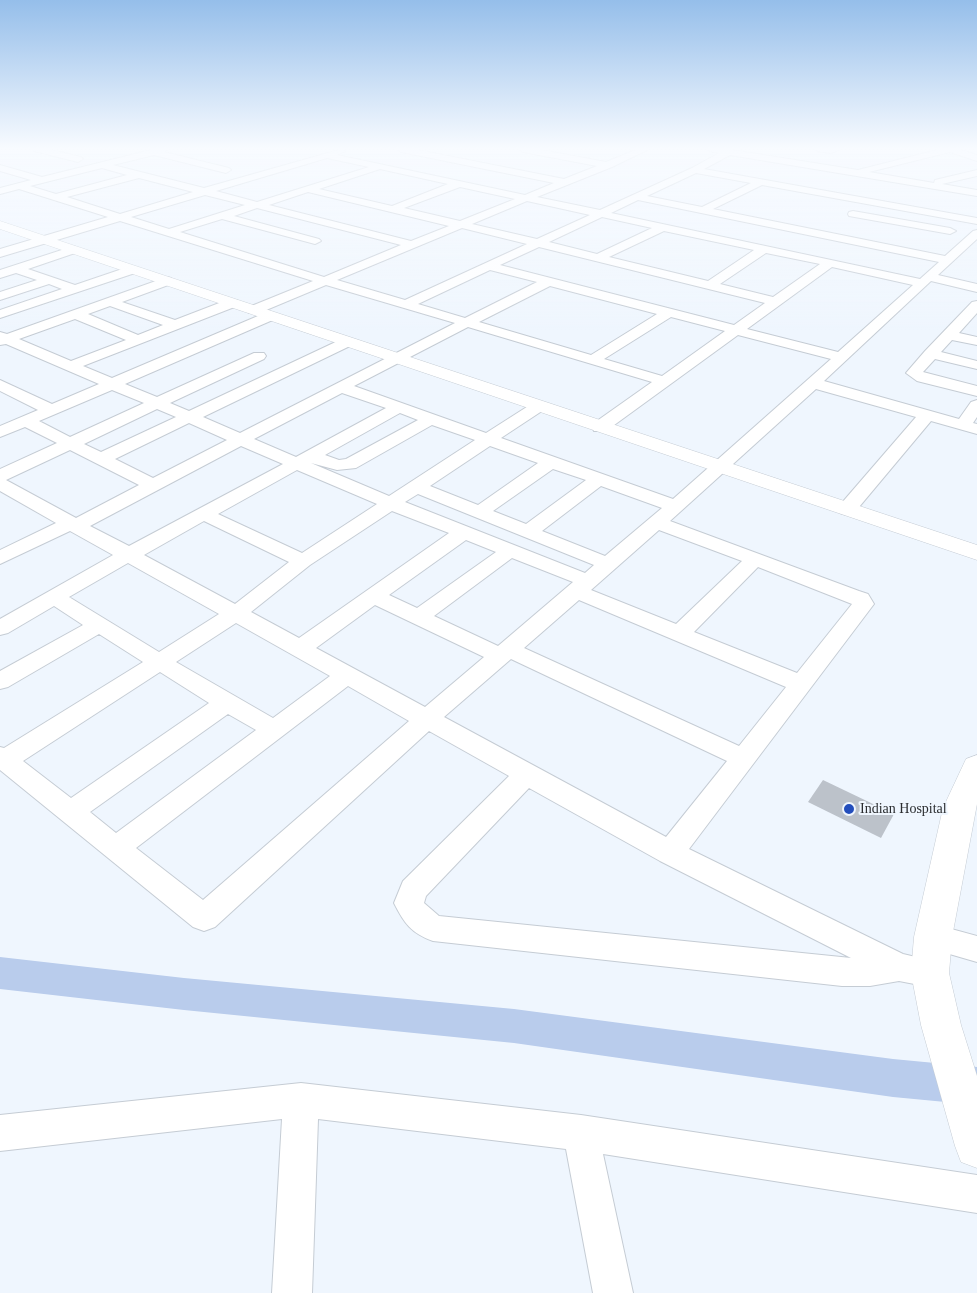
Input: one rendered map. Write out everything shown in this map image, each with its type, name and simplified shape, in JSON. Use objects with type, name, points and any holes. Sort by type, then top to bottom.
[{"type":"street","points":[[95,209],[405,305],[664,381]]},
{"type":"street","points":[[0,253],[149,209]]},
{"type":"street","points":[[170,232],[242,209]]},
{"type":"street","points":[[272,209],[412,245]]},
{"type":"street","points":[[394,209],[776,302]]},
{"type":"street","points":[[0,432],[214,340],[262,313],[326,281],[499,209]]},
{"type":"street","points":[[581,209],[762,250],[977,288]]},
{"type":"street","points":[[405,305],[609,209]]},
{"type":"street","points":[[701,209],[948,260]]},
{"type":"street","points":[[879,219],[892,209]]},
{"type":"street","points":[[908,209],[977,231]]},
{"type":"street","points":[[842,212],[879,219],[977,231]]},
{"type":"street","points":[[223,216],[322,238]]},
{"type":"street","points":[[0,225],[977,553]]},
{"type":"street","points":[[598,258],[663,227]]},
{"type":"street","points":[[297,248],[346,228]]},
{"type":"street","points":[[539,406],[303,561],[235,614],[3,758],[204,918],[427,719],[721,467],[948,260],[977,231]]},
{"type":"street","points":[[642,237],[661,242]]},
{"type":"street","points":[[0,274],[74,250]]},
{"type":"street","points":[[709,286],[762,250]]},
{"type":"street","points":[[261,261],[279,254]]},
{"type":"street","points":[[728,256],[747,260]]},
{"type":"street","points":[[600,426],[830,263]]},
{"type":"street","points":[[488,266],[841,357]]},
{"type":"street","points":[[16,269],[75,289]]},
{"type":"street","points":[[0,315],[131,270]]},
{"type":"street","points":[[0,296],[49,280]]},
{"type":"street","points":[[2,338],[32,330],[167,281]]},
{"type":"street","points":[[0,558],[152,486],[396,358],[548,282]]},
{"type":"street","points":[[111,302],[175,325]]},
{"type":"street","points":[[71,366],[232,303]]},
{"type":"street","points":[[977,305],[914,371],[917,376],[977,391]]},
{"type":"street","points":[[592,360],[668,313]]},
{"type":"street","points":[[75,314],[139,340]]},
{"type":"street","points":[[0,315],[32,330]]},
{"type":"street","points":[[948,335],[977,342]]},
{"type":"street","points":[[2,338],[240,440],[303,459],[337,465],[350,464],[431,419]]},
{"type":"street","points":[[214,340],[292,368]]},
{"type":"street","points":[[101,459],[347,342]]},
{"type":"street","points":[[930,354],[977,365]]},
{"type":"street","points":[[0,476],[259,356]]},
{"type":"street","points":[[812,384],[970,428],[977,405]]},
{"type":"street","points":[[0,385],[52,410]]},
{"type":"street","points":[[341,387],[675,506]]},
{"type":"street","points":[[0,628],[202,514],[398,408]]},
{"type":"street","points":[[846,509],[927,415]]},
{"type":"street","points":[[26,421],[152,486]]},
{"type":"street","points":[[303,459],[392,504],[511,550],[679,634],[801,684]]},
{"type":"street","points":[[480,512],[551,462]]},
{"type":"street","points":[[528,532],[599,479]]},
{"type":"street","points":[[0,484],[11,501],[72,524],[670,852],[914,970],[942,1025],[971,1127]]},
{"type":"street","points":[[417,487],[608,564]]},
{"type":"street","points":[[202,514],[303,561]]},
{"type":"street","points":[[656,522],[852,595],[860,599],[863,604],[670,852]]},
{"type":"street","points":[[299,649],[464,532]]},
{"type":"street","points":[[419,617],[511,550]]},
{"type":"street","points":[[679,634],[755,559]]},
{"type":"street","points":[[374,596],[743,758]]},
{"type":"street","points":[[54,597],[274,730]]},
{"type":"street","points":[[0,681],[99,625]]},
{"type":"street","points":[[116,848],[347,675]]},
{"type":"street","points":[[71,812],[227,702]]},
{"type":"street","points":[[914,970],[933,937],[959,808],[977,767]]},
{"type":"street","points":[[527,774],[413,890],[409,903],[415,915],[433,928],[842,972],[914,970]]},
{"type":"street","points":[[933,937],[977,949]]},
{"type":"street","points":[[0,1133],[301,1100],[581,1133],[977,1194]]},
{"type":"street","points":[[292,1293],[301,1100]]},
{"type":"street","points":[[581,1133],[613,1293]]},
{"type":"building","points":[[823,780],[894,814],[881,838],[808,802]]},
{"type":"waterway","points":[[0,973],[184,994],[514,1026],[893,1078],[977,1086]]},
{"type":"place","name":"Indian Hospital","points":[[849,809]]}]
